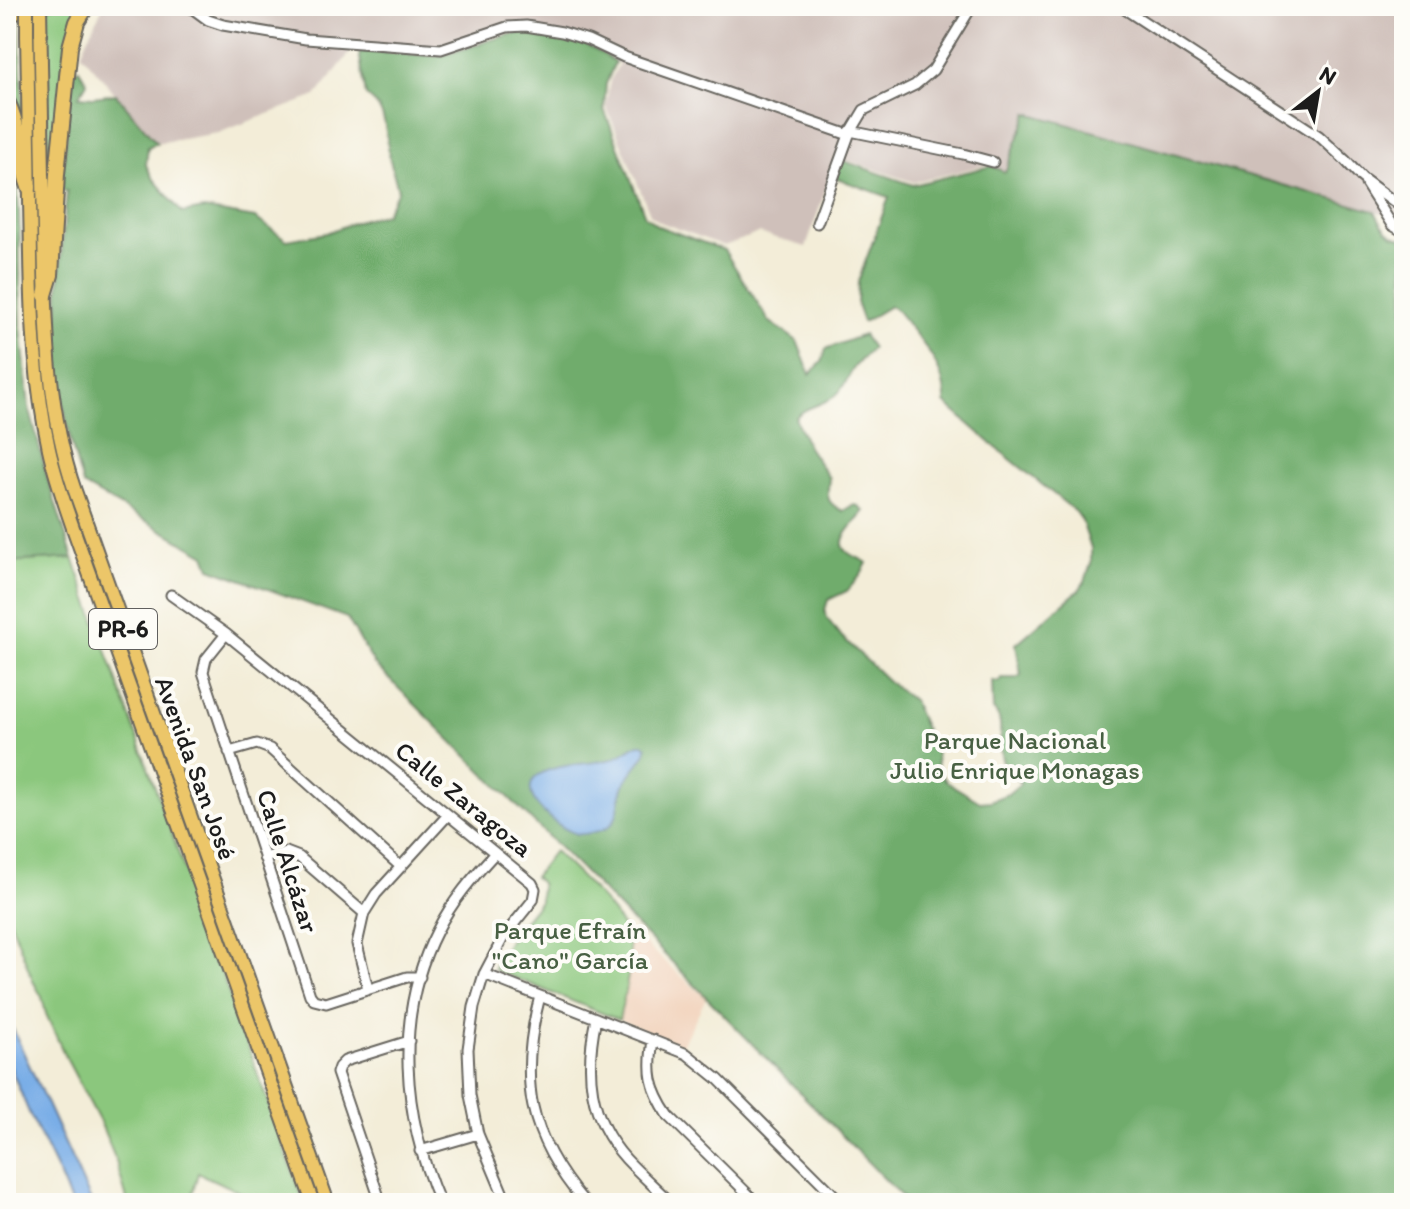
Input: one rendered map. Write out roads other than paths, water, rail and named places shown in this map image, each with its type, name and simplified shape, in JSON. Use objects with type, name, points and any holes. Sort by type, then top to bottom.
[{"type":"highway","points":[[6,16],[28,6]]},
{"type":"highway","points":[[45,295],[51,275],[57,174],[70,47],[77,22],[87,6]]},
{"type":"highway","points":[[6,99],[14,116],[29,187]]},
{"type":"main road","name":"Avenida San José","points":[[28,6],[29,187],[35,364],[55,476],[313,1203]]},
{"type":"main road","name":"Avenida San José","points":[[40,6],[48,363],[59,434],[70,479],[328,1203]]},
{"type":"street","points":[[189,6],[208,20],[223,25],[306,39],[441,49],[507,27],[526,26],[562,32],[624,57],[850,133],[993,162]]},
{"type":"street","points":[[817,223],[850,133],[864,110],[915,85],[933,70],[972,6]]},
{"type":"street","points":[[1120,6],[1319,136],[1362,178],[1404,209]]},
{"type":"street","points":[[1135,16],[1141,6]]},
{"type":"street","points":[[1362,178],[1392,225],[1404,232]]},
{"type":"street","name":"Calle Zaragoza","points":[[171,595],[226,634],[532,883],[535,894],[496,949],[484,974],[474,1007],[468,1049],[470,1095],[478,1134],[509,1203]]},
{"type":"street","name":"Calle Alcázar","points":[[226,634],[206,659],[203,672],[312,998],[326,1003],[407,977],[420,977]]},
{"type":"street","points":[[229,752],[257,744],[270,749],[401,867]]},
{"type":"street","points":[[368,989],[357,944],[364,913],[376,894],[448,815]]},
{"type":"street","points":[[264,858],[286,852],[299,857],[364,913]]},
{"type":"street","points":[[437,1202],[420,1151],[409,1093],[407,1069],[412,1012],[430,945],[468,883],[495,853]]},
{"type":"street","points":[[484,974],[687,1054],[700,1063],[842,1203]]},
{"type":"street","points":[[540,996],[529,1056],[533,1108],[551,1157],[585,1203]]},
{"type":"street","points":[[596,1018],[589,1069],[598,1110],[608,1133],[625,1158],[671,1203]]},
{"type":"street","points":[[653,1040],[650,1075],[669,1116],[757,1203]]},
{"type":"street","points":[[381,1203],[337,1071],[345,1061],[409,1041]]},
{"type":"street","points":[[420,1151],[478,1134]]},
{"type":"water","points":[[639,744],[647,747],[646,753],[625,783],[616,817],[608,827],[590,833],[571,832],[552,820],[536,803],[531,786],[542,773],[612,759]]},
{"type":"water","points":[[6,1014],[92,1203],[71,1203],[30,1115],[6,1057]]},
{"type":"park label","name":"Parque Nacional Julio Enrique Monagas","points":[[1015,755]]},
{"type":"park label","name":"Parque Efraín \"Cano\" García","points":[[570,945]]}]
